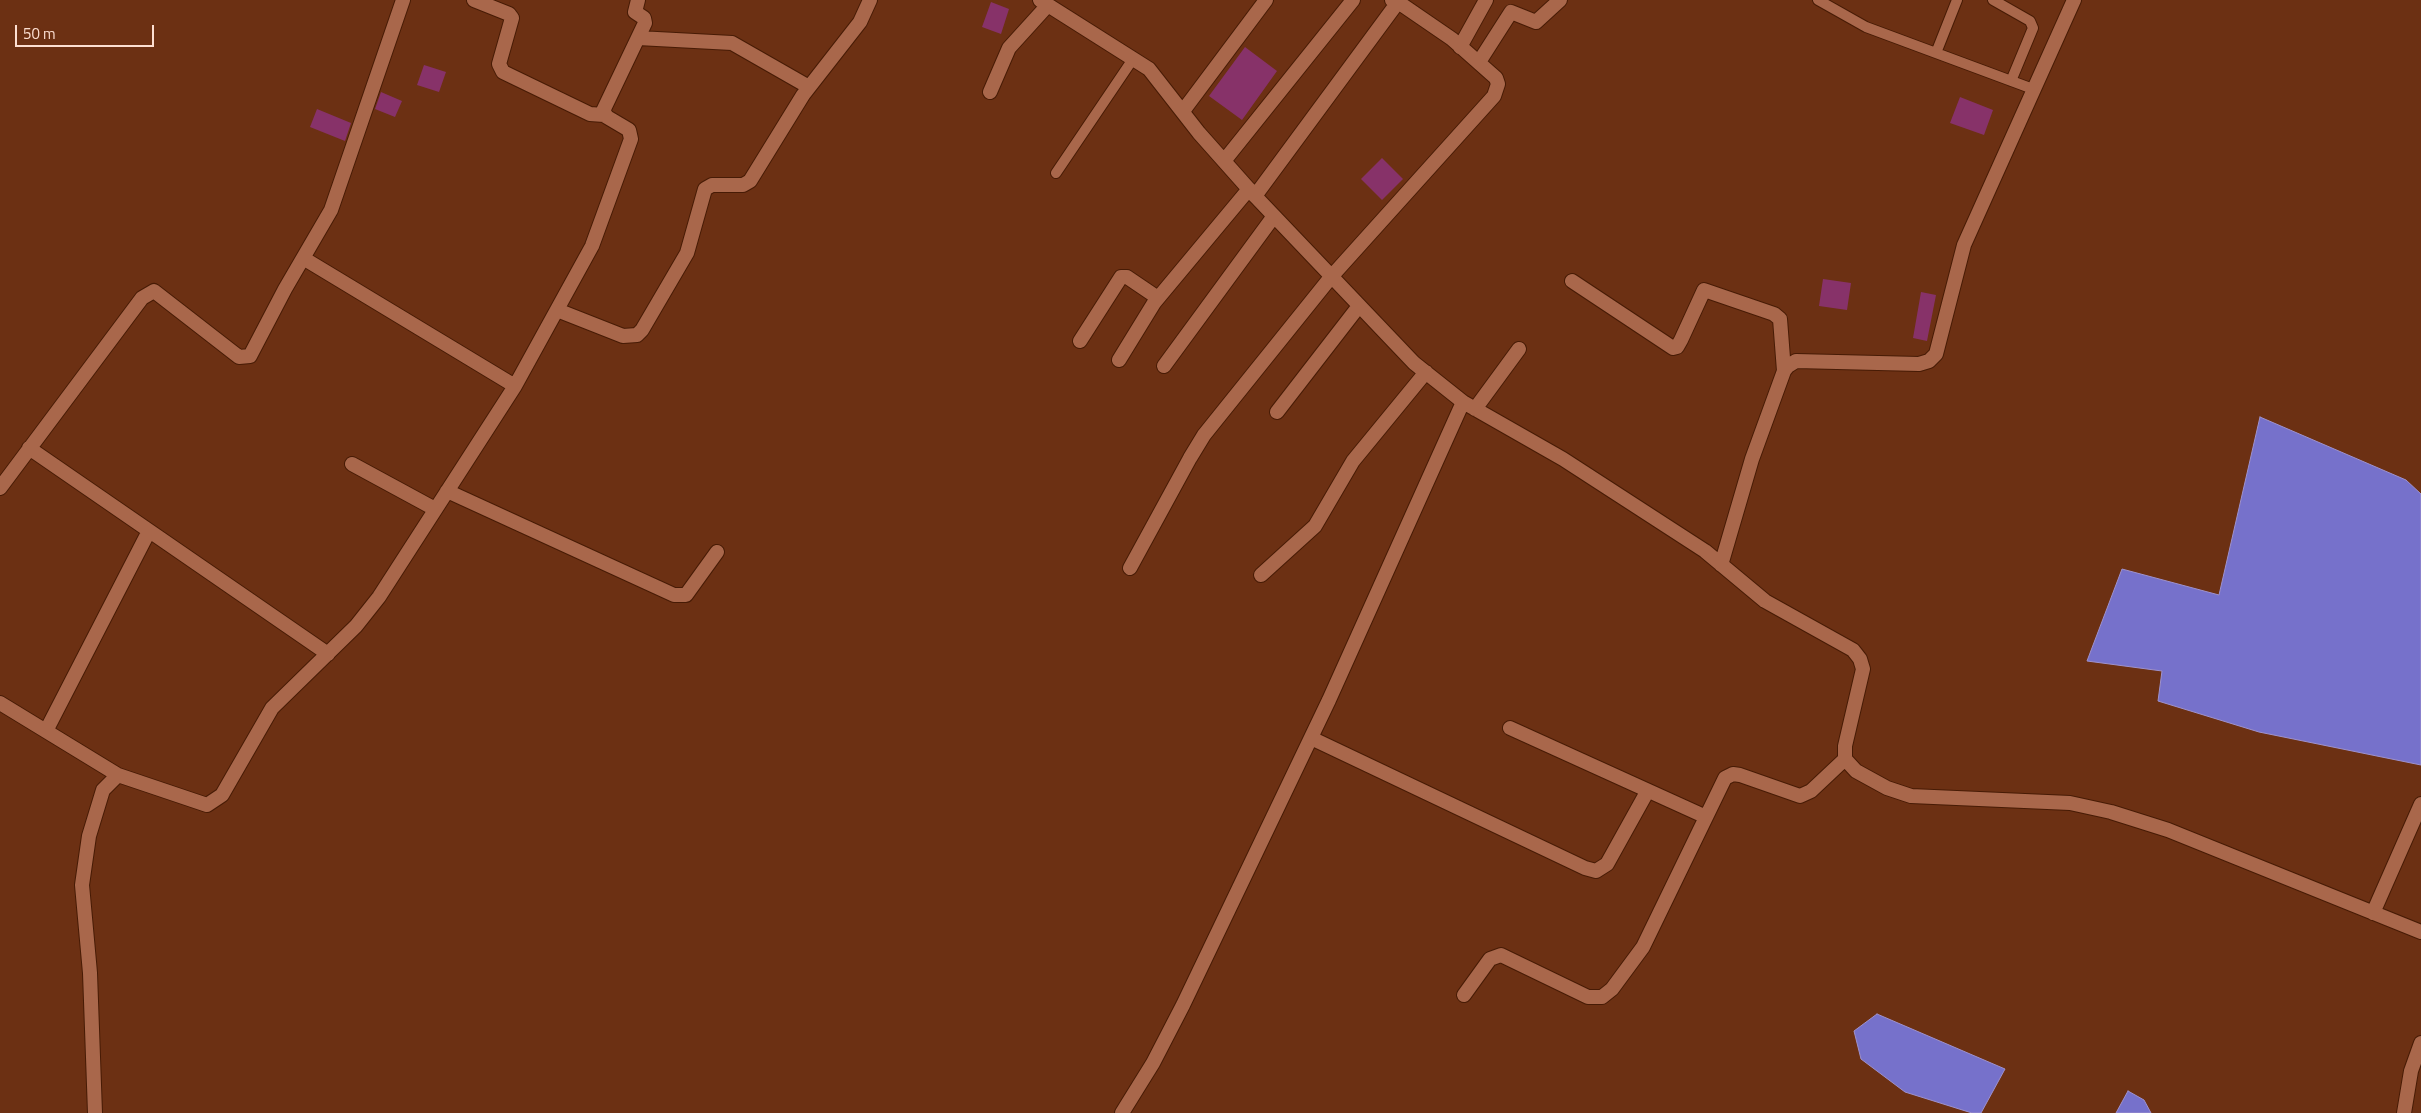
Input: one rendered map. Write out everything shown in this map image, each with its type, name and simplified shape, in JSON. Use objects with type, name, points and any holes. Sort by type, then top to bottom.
[{"type":"street","points":[[0,488],[142,298],[154,291],[239,357],[250,356],[331,210],[403,0]]},
{"type":"street","points":[[0,703],[118,775],[207,805],[222,795],[272,708],[356,626],[379,597],[516,386],[592,246],[631,139],[629,130],[604,115],[590,114],[503,72],[499,64],[512,18],[509,14],[474,0]]},
{"type":"street","points":[[604,115],[603,111],[645,21],[635,12],[638,0]]},
{"type":"street","points":[[557,310],[623,336],[637,335],[642,330],[687,253],[705,189],[712,185],[747,184],[809,87],[860,22],[870,0]]},
{"type":"street","points":[[1183,111],[1266,0]]},
{"type":"street","points":[[1224,160],[1352,0]]},
{"type":"street","points":[[1460,46],[1486,0]]},
{"type":"street","points":[[1479,62],[1511,12],[1536,22],[1560,0]]},
{"type":"street","points":[[1784,371],[1796,361],[1919,364],[1929,361],[1936,354],[1964,245],[2074,0]]},
{"type":"street","points":[[1119,360],[1158,298],[1252,192],[1395,1],[1460,46],[1496,78],[1498,84],[1494,96],[1331,277],[1204,435],[1130,568]]},
{"type":"street","points":[[990,92],[1013,43],[1044,2],[1133,58],[1149,69],[1199,133],[1252,192],[1414,363],[1463,402],[1563,459],[1705,551],[1765,601],[1853,650],[1860,659],[1863,669],[1848,730],[1845,759],[1811,791],[1800,796],[1740,775],[1729,775],[1722,782],[1704,816],[1646,942],[1612,989],[1602,997],[1588,996],[1502,955],[1495,955],[1490,959],[1464,995]]},
{"type":"street","points":[[638,38],[732,43],[809,87]]},
{"type":"street","points":[[1164,366],[1274,216]]},
{"type":"street","points":[[303,258],[516,386]]},
{"type":"street","points":[[1080,341],[1121,277],[1127,277],[1158,298]]},
{"type":"street","points":[[1572,282],[1673,348],[1677,347],[1681,340],[1704,290],[1774,314],[1780,319],[1784,371],[1752,459],[1721,565]]},
{"type":"street","points":[[1277,412],[1359,306]]},
{"type":"street","points":[[1475,409],[1519,349]]},
{"type":"street","points":[[1261,575],[1315,526],[1354,461],[1426,372]]},
{"type":"street","points":[[1122,1113],[1154,1062],[1183,1005],[1311,738],[1463,402]]},
{"type":"street","points":[[29,448],[328,654]]},
{"type":"street","points":[[352,464],[435,509]]},
{"type":"street","points":[[447,491],[674,595],[686,595],[717,552]]},
{"type":"street","points":[[46,731],[149,531]]},
{"type":"street","points":[[1510,728],[1647,792],[1704,816]]},
{"type":"street","points":[[1311,738],[1585,868],[1596,871],[1607,864],[1647,792]]},
{"type":"street","points":[[1845,759],[1856,771],[1887,788],[1911,796],[2070,803],[2111,812],[2168,830],[2421,932]]},
{"type":"street","points":[[95,1113],[90,973],[82,885],[89,836],[103,790],[118,775]]},
{"type":"street","points":[[2373,913],[2421,804]]},
{"type":"street","points":[[2404,1113],[2411,1071],[2421,1042]]},
{"type":"lane","points":[[1818,0],[1866,27],[2033,89]]},
{"type":"lane","points":[[1936,53],[1957,0]]},
{"type":"lane","points":[[1993,0],[2030,21],[2033,28],[2011,81]]},
{"type":"lane","points":[[1056,173],[1133,58]]},
{"type":"shaded area","points":[[2260,417],[2406,480],[2421,494],[2421,765],[2259,732],[2158,701],[2162,671],[2087,661],[2122,569],[2219,595]]},
{"type":"shaded area","points":[[1877,1014],[2005,1069],[1981,1113],[1972,1113],[1905,1092],[1861,1059],[1854,1031]]},
{"type":"shaded area","points":[[2128,1091],[2144,1100],[2151,1113],[2116,1113]]},
{"type":"building","points":[[991,2],[1009,9],[1001,34],[982,27]]},
{"type":"building","points":[[1245,47],[1277,71],[1242,120],[1209,96]]},
{"type":"building","points":[[424,65],[446,72],[439,92],[417,85]]},
{"type":"building","points":[[381,92],[402,101],[395,117],[375,109]]},
{"type":"building","points":[[1960,97],[1993,110],[1984,135],[1950,123]]},
{"type":"building","points":[[317,109],[351,123],[345,141],[310,127]]},
{"type":"building","points":[[1382,158],[1403,179],[1382,200],[1361,179]]},
{"type":"building","points":[[1823,279],[1851,283],[1847,310],[1819,306]]},
{"type":"building","points":[[1921,292],[1936,295],[1927,341],[1913,338]]}]
